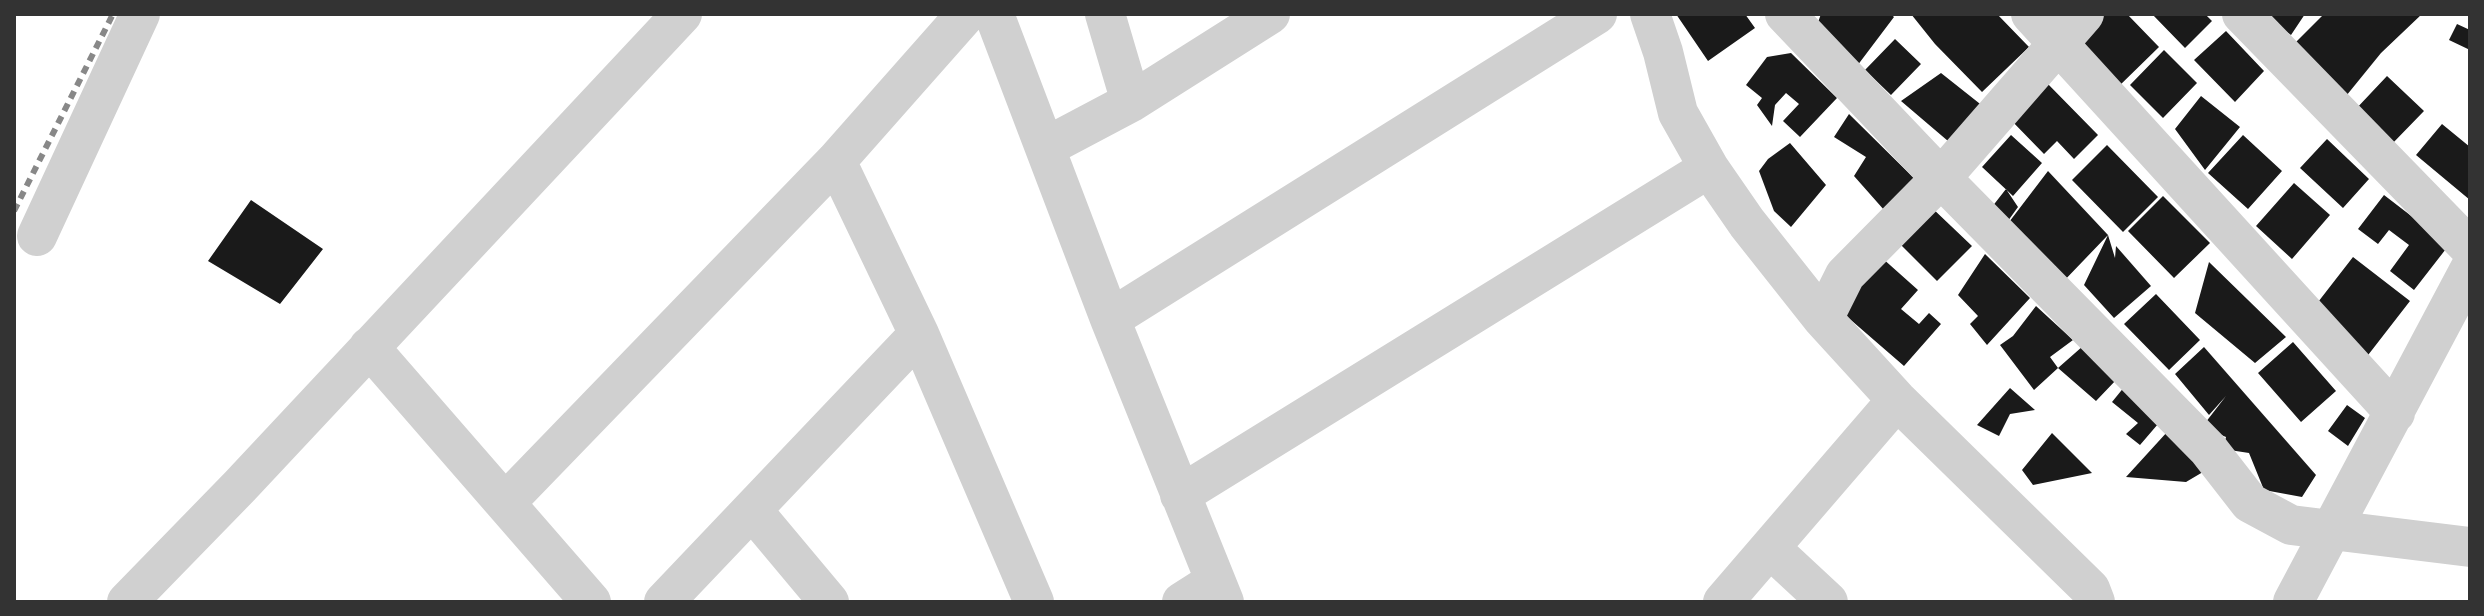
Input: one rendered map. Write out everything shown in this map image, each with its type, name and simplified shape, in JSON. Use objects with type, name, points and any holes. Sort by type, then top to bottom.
[{"type":"street","points":[[37,236],[140,14]]},
{"type":"street","points":[[127,602],[682,14]]},
{"type":"street","points":[[506,502],[836,161],[966,14]]},
{"type":"street","points":[[994,14],[1180,495],[1207,595]]},
{"type":"street","points":[[1105,14],[1131,102]]},
{"type":"street","points":[[1046,147],[1131,102],[1270,14]]},
{"type":"street","points":[[1110,319],[1597,14]]},
{"type":"street","points":[[1650,14],[1678,113],[1709,168],[1747,223],[1823,319],[1897,400],[2090,589],[2095,602]]},
{"type":"street","points":[[1785,14],[1941,178],[2208,449],[2250,503],[2291,525],[2470,547]]},
{"type":"street","points":[[2031,14],[2395,413]]},
{"type":"street","points":[[1823,319],[1845,275],[1941,178],[2084,14]]},
{"type":"street","points":[[2242,14],[2470,248]]},
{"type":"street","points":[[836,161],[919,334],[1034,602]]},
{"type":"street","points":[[1180,495],[1709,168]]},
{"type":"street","points":[[2293,602],[2470,269]]},
{"type":"street","points":[[664,602],[919,334]]},
{"type":"street","points":[[369,347],[591,602]]},
{"type":"street","points":[[1723,602],[1897,400]]},
{"type":"street","points":[[752,510],[829,602]]},
{"type":"street","points":[[1771,549],[1828,602]]},
{"type":"building","points":[[1676,14],[1745,14],[1755,28],[1708,61]]},
{"type":"building","points":[[1821,14],[1891,14],[1894,17],[1854,70],[1817,25]]},
{"type":"building","points":[[1911,14],[1997,14],[2029,47],[1982,92],[1935,44]]},
{"type":"building","points":[[2099,14],[2127,14],[2159,47],[2116,89],[2070,42]]},
{"type":"building","points":[[2152,14],[2205,14],[2212,21],[2185,48]]},
{"type":"building","points":[[2261,14],[2305,14],[2291,35]]},
{"type":"building","points":[[2324,14],[2422,14],[2381,53],[2342,101],[2295,43]]},
{"type":"building","points":[[2457,24],[2470,30],[2470,50],[2449,40]]},
{"type":"building","points":[[2226,31],[2264,71],[2235,102],[2194,60]]},
{"type":"building","points":[[1895,39],[1921,64],[1891,95],[1865,70]]},
{"type":"building","points":[[2164,50],[2197,83],[2163,118],[2130,85]]},
{"type":"building","points":[[1791,53],[1837,98],[1800,137],[1783,121],[1799,104],[1786,93],[1775,105],[1772,126],[1757,105],[1762,98],[1746,85],[1767,57]]},
{"type":"building","points":[[1941,73],[1989,111],[1955,147],[1901,101]]},
{"type":"building","points":[[2387,76],[2424,111],[2391,145],[2354,111]]},
{"type":"building","points":[[2045,81],[2098,135],[2074,159],[2057,141],[2044,154],[2008,117]]},
{"type":"building","points":[[2201,96],[2240,127],[2205,170],[2175,129]]},
{"type":"building","points":[[1849,114],[1927,191],[1892,219],[1854,176],[1866,157],[1834,137]]},
{"type":"building","points":[[2442,124],[2470,147],[2470,200],[2416,155]]},
{"type":"building","points":[[2011,135],[2042,163],[2013,196],[1982,167]]},
{"type":"building","points":[[2243,135],[2282,171],[2248,209],[2208,173]]},
{"type":"building","points":[[2327,139],[2369,179],[2343,208],[2300,168]]},
{"type":"building","points":[[1790,143],[1826,185],[1791,227],[1774,211],[1759,171],[1768,159]]},
{"type":"building","points":[[2107,145],[2158,197],[2123,232],[2072,180]]},
{"type":"building","points":[[2048,171],[2108,235],[2060,285],[2003,230]]},
{"type":"building","points":[[2294,183],[2330,215],[2292,259],[2256,226]]},
{"type":"building","points":[[2006,189],[2018,207],[2005,225],[1988,212]]},
{"type":"building","points":[[2384,195],[2449,245],[2414,290],[2390,271],[2409,245],[2389,230],[2378,244],[2358,229]]},
{"type":"building","points":[[2163,196],[2210,243],[2174,278],[2128,231]]},
{"type":"building","points":[[251,200],[323,249],[280,304],[208,261]]},
{"type":"building","points":[[1930,206],[1972,246],[1937,281],[1896,240]]},
{"type":"building","points":[[2108,235],[2115,258],[2116,246],[2151,286],[2114,318],[2084,285]]},
{"type":"building","points":[[1985,254],[2030,298],[1987,345],[1970,324],[1978,316],[1958,295]]},
{"type":"building","points":[[1881,257],[1918,290],[1901,309],[1919,324],[1929,313],[1941,324],[1904,366],[1837,308]]},
{"type":"building","points":[[2353,257],[2410,301],[2365,359],[2308,315]]},
{"type":"building","points":[[2209,262],[2286,337],[2255,363],[2195,313]]},
{"type":"building","points":[[2156,294],[2200,340],[2169,370],[2124,324]]},
{"type":"building","points":[[2036,306],[2073,340],[2050,357],[2058,368],[2034,390],[2000,345],[2013,336]]},
{"type":"building","points":[[2293,342],[2336,391],[2301,422],[2258,373]]},
{"type":"building","points":[[2083,346],[2117,379],[2096,401],[2058,368]]},
{"type":"building","points":[[2204,347],[2316,475],[2302,497],[2264,490],[2249,453],[2223,449],[2226,437],[2202,427],[2226,396],[2209,415],[2175,374]]},
{"type":"building","points":[[2125,386],[2164,417],[2140,445],[2126,434],[2138,423],[2112,402]]},
{"type":"building","points":[[2010,388],[2035,410],[2010,414],[1999,436],[1977,425]]},
{"type":"building","points":[[2347,405],[2365,418],[2348,446],[2328,431]]},
{"type":"building","points":[[2168,431],[2208,469],[2186,482],[2126,477]]},
{"type":"building","points":[[2052,433],[2092,473],[2033,485],[2022,470]]},
{"type":"railway","points":[[14,211],[113,14]]}]
